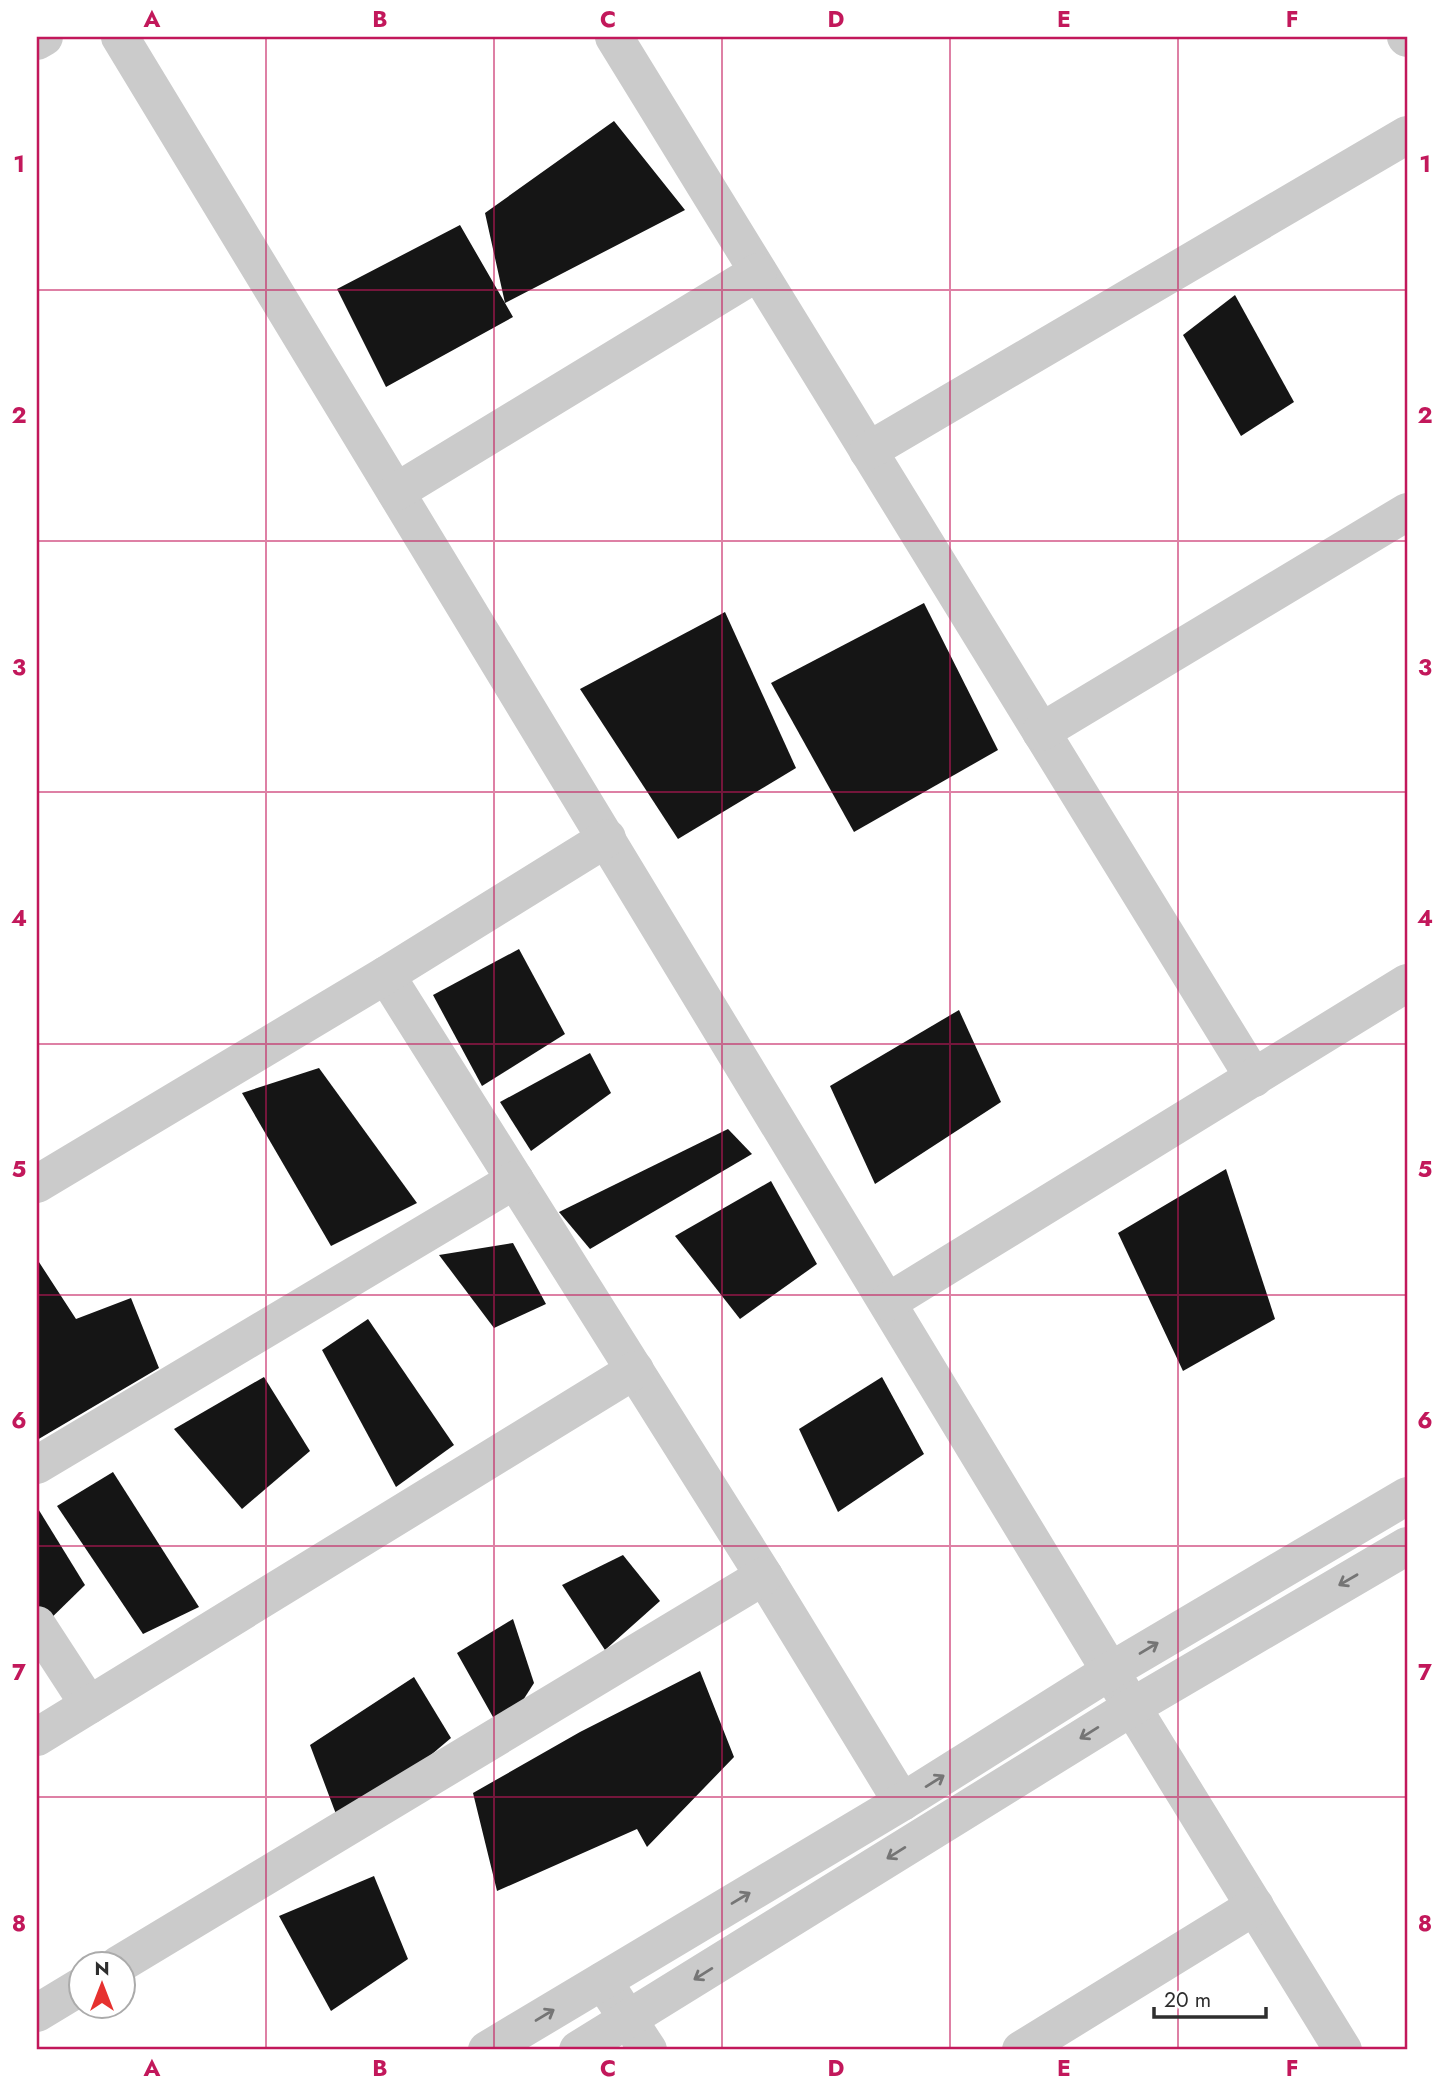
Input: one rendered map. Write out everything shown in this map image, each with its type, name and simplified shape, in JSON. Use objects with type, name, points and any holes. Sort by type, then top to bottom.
[{"type":"street","points":[[37,41],[44,37]]},
{"type":"street","points":[[120,37],[1132,1707],[1343,2050]]},
{"type":"street","points":[[614,37],[1254,1078]]},
{"type":"street","points":[[868,451],[1407,135]]},
{"type":"street","points":[[396,492],[758,272]]},
{"type":"street","points":[[1041,732],[1407,512]]},
{"type":"street","points":[[37,1184],[386,975],[607,838]]},
{"type":"street","points":[[386,975],[764,1576],[902,1801]]},
{"type":"street","points":[[888,1302],[1407,983]]},
{"type":"street","points":[[37,1465],[515,1180]]},
{"type":"street","points":[[37,1737],[635,1370]]},
{"type":"street","points":[[487,2050],[902,1801],[1112,1670],[1407,1496]]},
{"type":"street","points":[[578,2050],[638,2035],[1132,1707],[1407,1546]]},
{"type":"street","points":[[136,1954],[764,1576]]},
{"type":"street","points":[[37,1625],[89,1705]]},
{"type":"street","points":[[1021,2050],[1255,1906]]},
{"type":"street","points":[[603,1981],[638,2035]]},
{"type":"street","points":[[37,2013],[66,1995]]},
{"type":"building","points":[[614,121],[685,210],[505,303],[485,213]]},
{"type":"building","points":[[460,225],[513,317],[386,387],[337,289]]},
{"type":"building","points":[[1235,295],[1294,402],[1241,436],[1183,335]]},
{"type":"building","points":[[924,603],[998,750],[854,832],[771,683]]},
{"type":"building","points":[[725,612],[796,768],[678,839],[580,689]]},
{"type":"building","points":[[519,949],[565,1034],[482,1086],[433,995]]},
{"type":"building","points":[[959,1010],[1001,1102],[875,1184],[830,1086]]},
{"type":"building","points":[[590,1053],[611,1093],[531,1151],[500,1102]]},
{"type":"building","points":[[319,1068],[417,1203],[331,1246],[242,1093]]},
{"type":"building","points":[[728,1129],[752,1154],[590,1249],[559,1212]]},
{"type":"building","points":[[1226,1169],[1275,1319],[1183,1371],[1118,1233]]},
{"type":"building","points":[[771,1181],[817,1264],[740,1319],[675,1236]]},
{"type":"building","points":[[513,1243],[546,1304],[494,1328],[439,1255]]},
{"type":"building","points":[[37,1259],[76,1319],[131,1298],[159,1368],[37,1440]]},
{"type":"building","points":[[368,1319],[454,1445],[396,1487],[322,1350]]},
{"type":"building","points":[[264,1377],[310,1451],[242,1509],[174,1429]]},
{"type":"building","points":[[882,1377],[924,1454],[838,1512],[799,1429]]},
{"type":"building","points":[[113,1472],[199,1607],[143,1634],[57,1506]]},
{"type":"building","points":[[37,1507],[85,1585],[40,1629],[37,1625]]},
{"type":"building","points":[[623,1555],[660,1601],[605,1650],[562,1585]]},
{"type":"building","points":[[513,1619],[534,1683],[502,1733],[457,1653]]},
{"type":"building","points":[[700,1671],[734,1757],[647,1847],[637,1829],[497,1891],[473,1793],[580,1732]]},
{"type":"building","points":[[414,1677],[451,1738],[342,1830],[310,1745]]},
{"type":"building","points":[[374,1876],[408,1959],[331,2011],[279,1916]]}]
